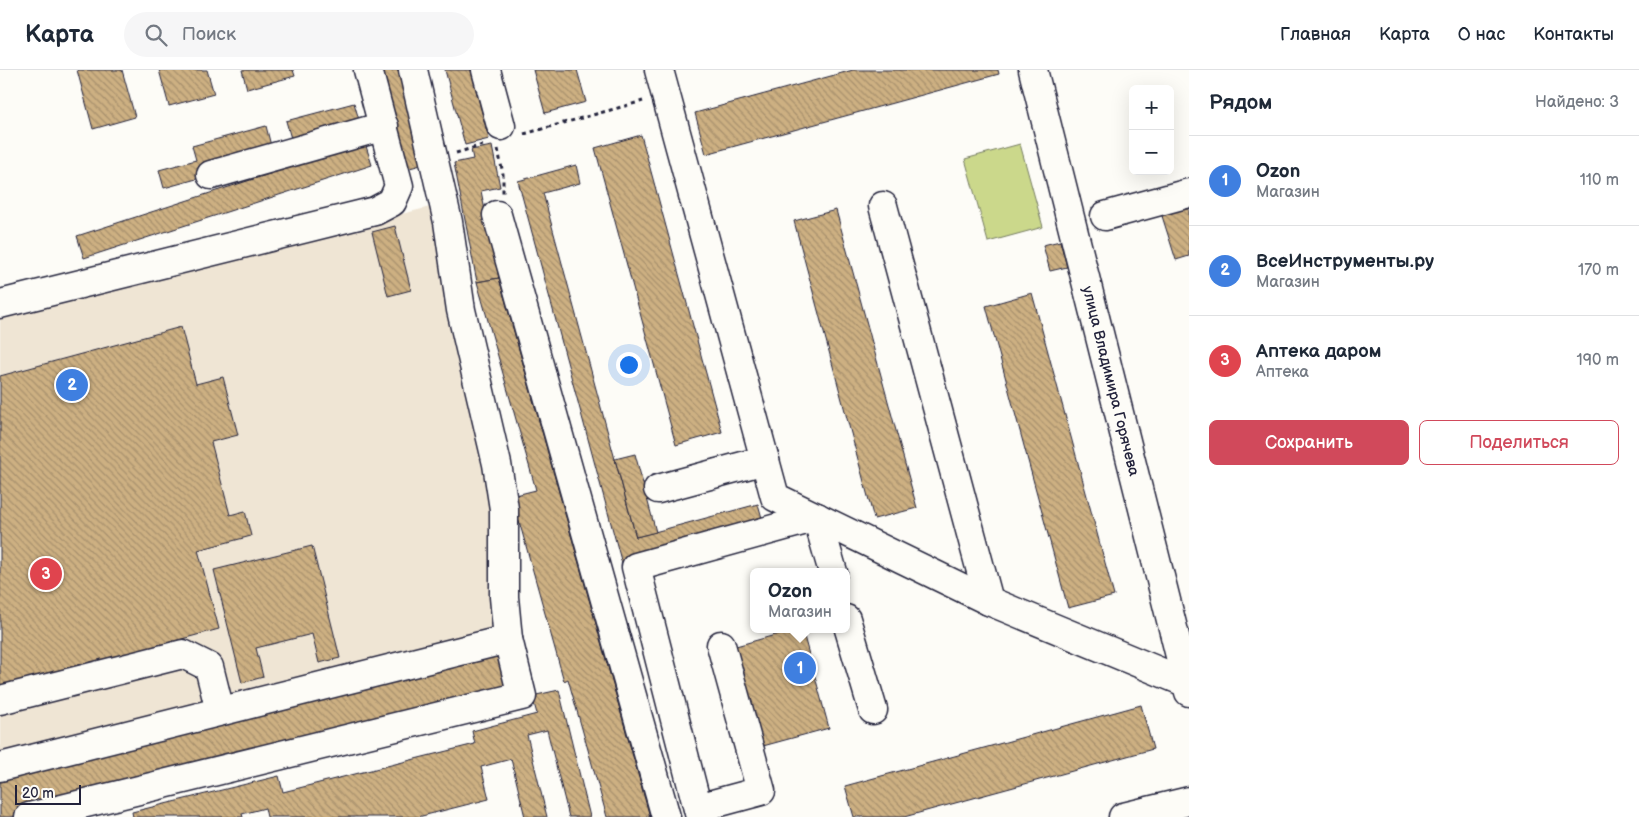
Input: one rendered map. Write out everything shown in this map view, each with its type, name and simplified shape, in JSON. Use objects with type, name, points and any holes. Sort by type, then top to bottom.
[{"type":"street","points":[[0,304],[375,211],[392,202],[398,186],[368,70]]},
{"type":"street","points":[[29,817],[522,696],[508,639],[504,597],[504,509],[497,464],[461,310],[437,171],[413,70]]},
{"type":"street","points":[[486,70],[500,137]]},
{"type":"street","name":"улица Владимира Горячева","points":[[1033,70],[1188,687]]},
{"type":"street","points":[[662,77],[775,497],[988,600],[1188,687]]},
{"type":"street","points":[[211,175],[384,126]]},
{"type":"street","points":[[398,186],[437,171]]},
{"type":"street","points":[[1105,216],[1189,192]]},
{"type":"street","points":[[883,206],[988,600]]},
{"type":"street","points":[[497,215],[666,817]]},
{"type":"street","points":[[658,489],[766,460]]},
{"type":"street","points":[[817,517],[832,568]]},
{"type":"street","points":[[721,645],[761,791],[699,813],[636,567],[817,517]]},
{"type":"street","points":[[850,632],[873,710]]},
{"type":"street","points":[[0,767],[508,639]]},
{"type":"street","points":[[0,700],[183,654],[209,667],[220,711]]},
{"type":"street","points":[[1123,817],[1189,801]]},
{"type":"path","points":[[437,171],[500,137],[662,77]]},
{"type":"path","points":[[497,215],[503,194],[500,137]]},
{"type":"shaded area","points":[[434,206],[498,484],[499,629],[0,753],[0,314]]},
{"type":"green space","points":[[1020,144],[1043,227],[988,242],[965,159]]},
{"type":"building","points":[[77,70],[122,70],[135,117],[93,129]]},
{"type":"building","points":[[159,70],[207,70],[214,94],[169,106]]},
{"type":"building","points":[[242,70],[293,70],[295,76],[247,89]]},
{"type":"building","points":[[376,70],[400,70],[425,164],[402,170]]},
{"type":"building","points":[[445,70],[471,70],[489,139],[465,145]]},
{"type":"building","points":[[533,70],[577,70],[586,102],[545,113]]},
{"type":"building","points":[[853,70],[998,70],[999,74],[706,154],[695,113]]},
{"type":"building","points":[[354,103],[360,123],[292,142],[286,121]]},
{"type":"building","points":[[266,126],[271,146],[197,167],[200,178],[164,188],[159,170],[196,160],[192,146]]},
{"type":"building","points":[[641,135],[722,432],[676,445],[595,148]]},
{"type":"building","points":[[365,143],[372,165],[84,258],[77,236]]},
{"type":"building","points":[[492,146],[500,187],[481,191],[499,278],[477,282],[454,163],[473,159],[471,150]]},
{"type":"building","points":[[576,165],[580,183],[543,193],[636,537],[758,504],[764,525],[622,564],[518,181]]},
{"type":"building","points":[[1189,207],[1189,256],[1176,260],[1162,216]]},
{"type":"building","points":[[836,210],[917,508],[874,519],[794,221]]},
{"type":"building","points":[[395,226],[411,290],[388,296],[372,232]]},
{"type":"building","points":[[1060,241],[1067,267],[1050,271],[1043,245]]},
{"type":"building","points":[[499,278],[650,817],[607,817],[568,679],[564,681],[512,496],[536,490],[477,282]]},
{"type":"building","points":[[1032,293],[1114,596],[1068,608],[986,306]]},
{"type":"building","points":[[181,327],[196,384],[223,377],[238,435],[211,442],[230,515],[245,511],[251,536],[198,550],[219,629],[0,688],[0,376]]},
{"type":"building","points":[[635,454],[656,532],[636,537],[615,459]]},
{"type":"building","points":[[312,546],[340,658],[319,663],[312,634],[256,648],[263,677],[242,683],[214,570]]},
{"type":"building","points":[[783,633],[803,633],[829,728],[763,746],[736,646]]},
{"type":"building","points":[[499,651],[509,693],[11,817],[0,817],[0,775]]},
{"type":"building","points":[[559,690],[590,817],[569,817],[547,730],[527,735],[547,817],[525,817],[511,759],[481,767],[489,799],[418,817],[267,817],[265,808],[242,814],[243,817],[133,817],[132,812],[279,776],[283,792],[475,744],[472,731],[537,714],[532,696]]},
{"type":"building","points":[[1141,705],[1153,749],[904,817],[854,817],[845,786]]},
{"type":"place","name":"ВсеИнструменты.ру","points":[[72,385]]},
{"type":"place","name":"Аптека даром","points":[[46,574]]},
{"type":"place","name":"Ozon","points":[[800,668]]}]
